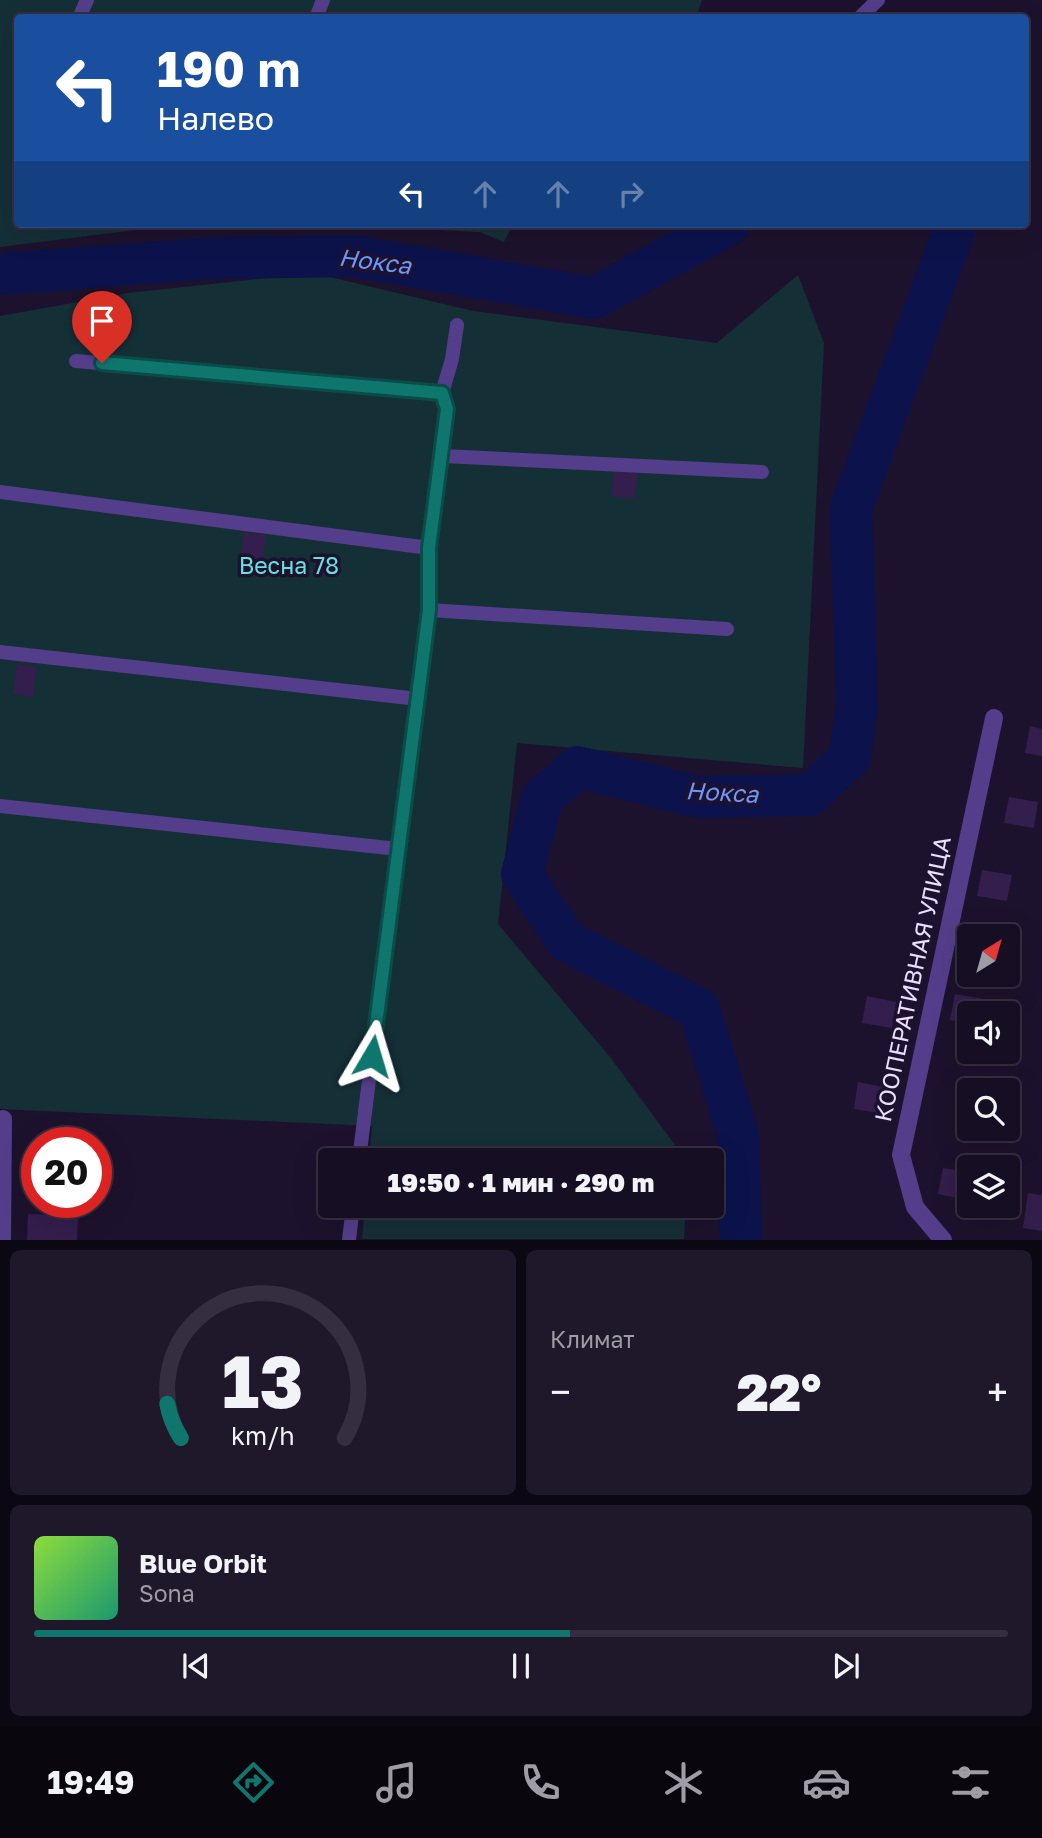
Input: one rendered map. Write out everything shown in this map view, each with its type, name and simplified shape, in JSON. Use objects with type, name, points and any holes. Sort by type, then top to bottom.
[{"type":"street","name":"КООПЕРАТИВНАЯ УЛИЦА","points":[[943,1240],[915,1207],[901,1155],[994,718]]},
{"type":"street","points":[[2,1240],[3,1119]]},
{"type":"lane","points":[[863,14],[877,0]]},
{"type":"lane","points":[[361,1148],[429,610],[429,548],[447,409],[442,393],[457,325]]},
{"type":"lane","points":[[76,361],[442,393]]},
{"type":"lane","points":[[443,456],[762,472]]},
{"type":"lane","points":[[0,492],[429,548]]},
{"type":"lane","points":[[429,610],[727,629]]},
{"type":"lane","points":[[0,652],[418,699]]},
{"type":"lane","points":[[0,806],[398,849]]},
{"type":"lane","points":[[349,1240],[352,1218]]},
{"type":"green space","points":[[0,0],[702,0],[697,14],[14,14],[14,228],[151,228],[0,247]]},
{"type":"green space","points":[[398,228],[511,228],[504,242],[479,232]]},
{"type":"green space","name":"Весна 78","points":[[313,273],[473,311],[717,343],[798,275],[824,343],[803,768],[517,743],[498,924],[610,1057],[677,1148],[370,1148],[372,1126],[0,1109],[0,316],[128,293]]},
{"type":"green space","points":[[364,1218],[685,1218],[684,1239],[362,1239]]},
{"type":"building","points":[[614,470],[638,473],[634,499],[611,496]]},
{"type":"building","points":[[244,532],[266,535],[262,565],[240,561]]},
{"type":"building","points":[[17,664],[37,667],[33,697],[13,694]]},
{"type":"building","points":[[1030,726],[1042,729],[1042,756],[1025,753]]},
{"type":"building","points":[[1009,797],[1038,802],[1034,828],[1004,823]]},
{"type":"building","points":[[982,870],[1012,875],[1007,901],[977,896]]},
{"type":"building","points":[[955,994],[984,999],[957,1001],[957,1021],[950,1020]]},
{"type":"building","points":[[867,996],[896,1002],[892,1028],[862,1023]]},
{"type":"building","points":[[858,1082],[888,1088],[883,1114],[854,1109]]},
{"type":"building","points":[[943,1168],[957,1171],[957,1198],[938,1194]]},
{"type":"building","points":[[1028,1193],[1042,1195],[1042,1231],[1023,1228]]},
{"type":"building","points":[[28,1218],[78,1218],[77,1240],[27,1240]]},
{"type":"waterway","name":"Нокса","points":[[0,274],[216,258],[354,256],[594,298],[722,228]]},
{"type":"waterway","name":"Нокса","points":[[741,1240],[738,1135],[699,1009],[566,941],[522,874],[542,798],[578,767],[698,797],[810,795],[850,757],[857,705],[851,508],[955,228]]},
{"type":"route","points":[[102,363],[442,393],[447,409],[429,548],[429,610],[372,1056]]}]
